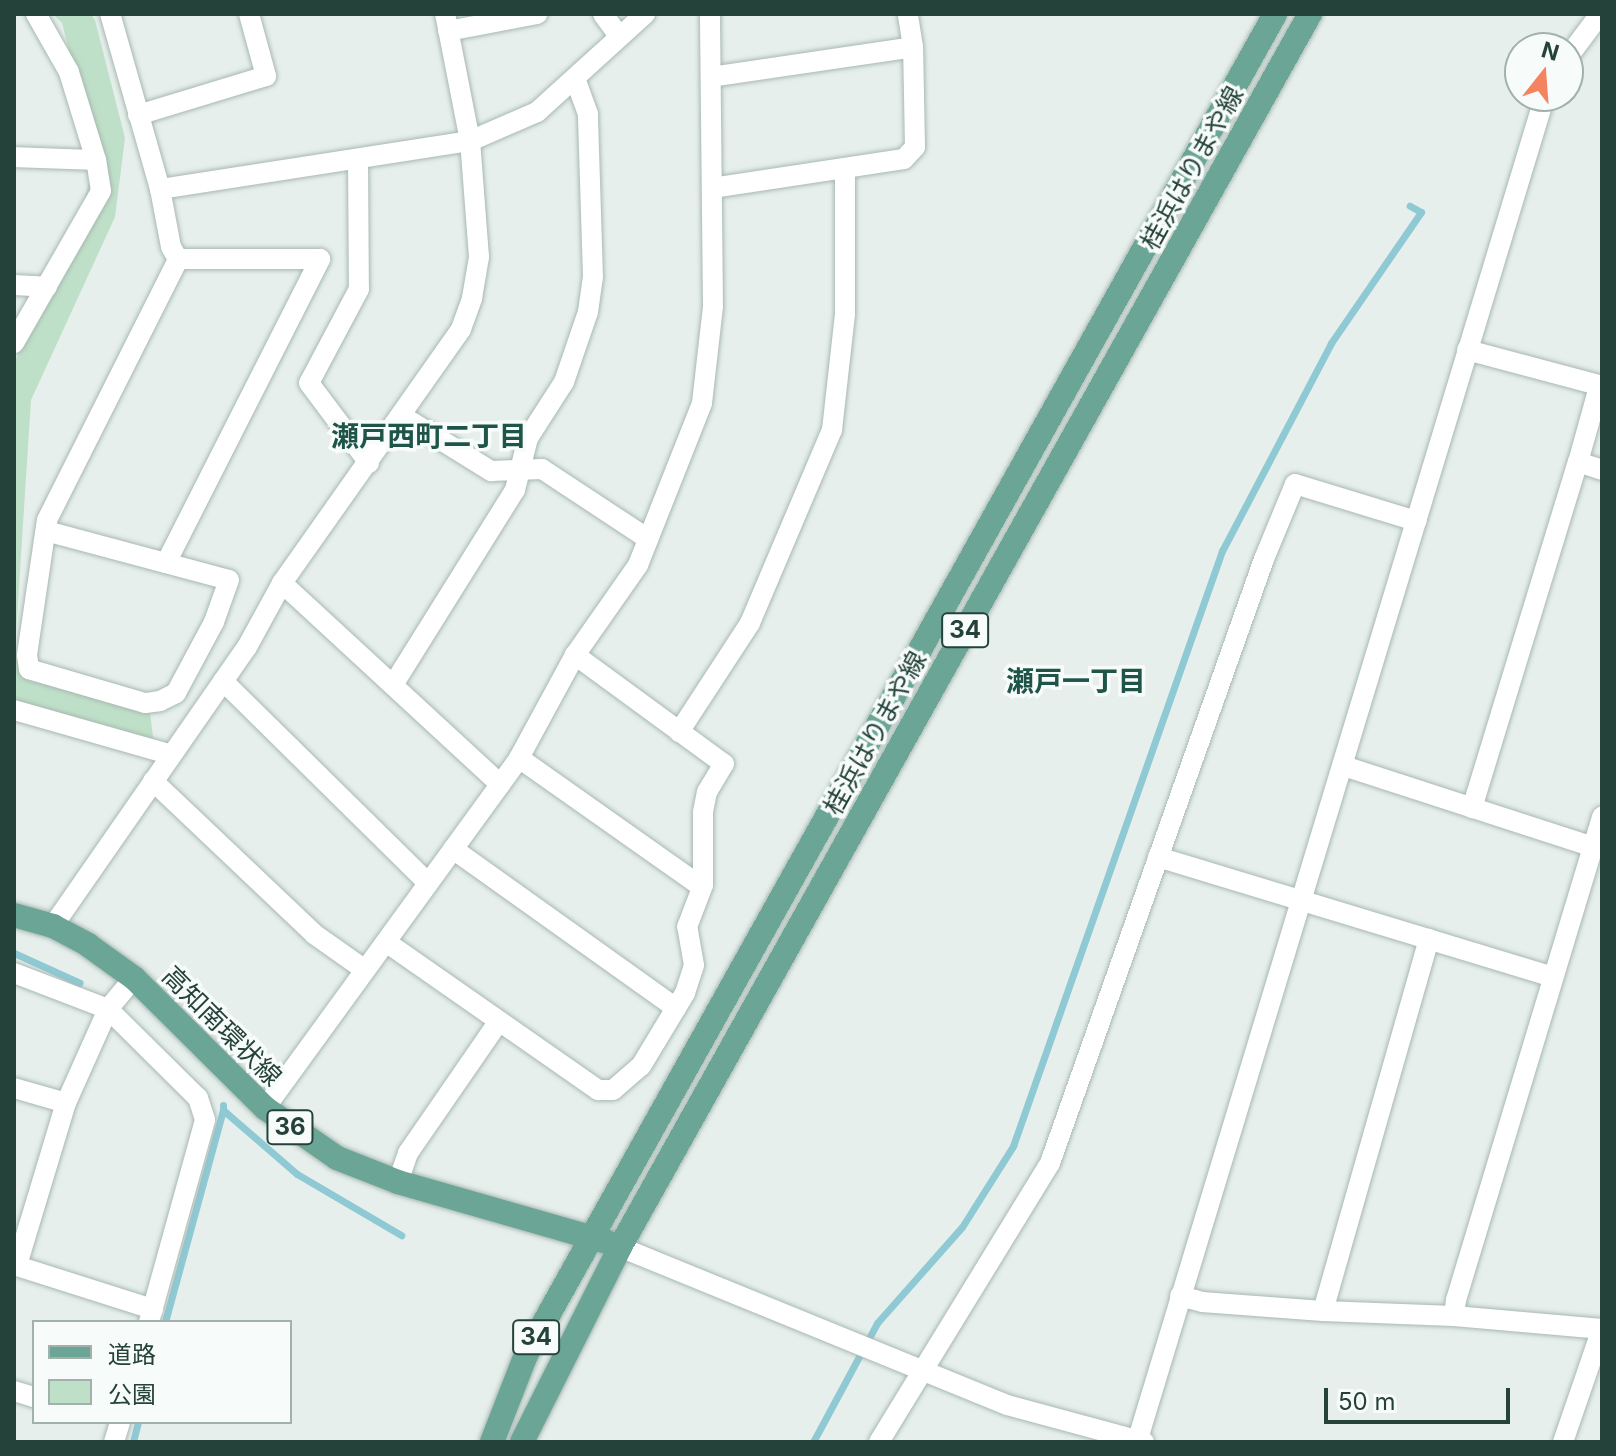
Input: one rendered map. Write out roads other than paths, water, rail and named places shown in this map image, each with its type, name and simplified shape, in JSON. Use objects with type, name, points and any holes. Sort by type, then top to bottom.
[{"type":"main road","name":"桂浜はりまや線","points":[[492,1442],[526,1355],[1275,14]]},
{"type":"main road","name":"桂浜はりまや線","points":[[522,1442],[620,1247],[1310,14]]},
{"type":"main road","name":"高知南環状線","points":[[14,915],[53,926],[88,945],[134,978],[265,1108],[337,1158],[398,1182],[620,1247]]},
{"type":"street","points":[[14,343],[101,191],[96,160],[69,72],[36,14]]},
{"type":"street","points":[[110,14],[160,189],[171,247],[178,259]]},
{"type":"street","points":[[138,115],[266,76],[249,14]]},
{"type":"street","points":[[53,926],[223,681],[282,583],[461,329],[472,298],[479,257],[470,141],[446,22],[537,14]]},
{"type":"street","points":[[603,14],[619,36]]},
{"type":"street","points":[[160,189],[470,141],[537,112],[645,14]]},
{"type":"street","points":[[265,1108],[519,758],[575,655],[638,565],[702,403],[713,307],[710,14]]},
{"type":"street","points":[[712,188],[904,159],[915,147],[913,47],[908,14]]},
{"type":"street","points":[[1584,36],[1600,14]]},
{"type":"street","points":[[711,77],[913,47]]},
{"type":"street","points":[[393,685],[515,490],[528,438],[564,382],[588,312],[593,277],[588,114],[575,79]]},
{"type":"street","points":[[1137,1442],[1540,112]]},
{"type":"street","points":[[14,157],[96,160]]},
{"type":"street","points":[[358,159],[359,289],[309,383],[369,463]]},
{"type":"street","points":[[679,732],[750,623],[832,430],[845,314],[845,168]]},
{"type":"street","points":[[46,531],[229,580],[214,622],[176,693],[160,701],[145,703],[29,669],[27,655],[47,520],[178,259]]},
{"type":"street","points":[[166,563],[320,259],[178,259]]},
{"type":"street","points":[[14,285],[47,287]]},
{"type":"street","points":[[1467,350],[1601,386],[1472,808]]},
{"type":"street","points":[[402,416],[491,471],[542,469],[648,539]]},
{"type":"street","points":[[1578,462],[1602,470]]},
{"type":"street","points":[[879,1442],[1050,1163],[1264,559],[1295,484],[1416,521]]},
{"type":"street","points":[[282,583],[500,784]]},
{"type":"street","points":[[386,942],[598,1090],[613,1090],[641,1066],[685,993],[694,965],[687,927],[702,887],[705,802],[707,792],[724,764],[575,655]]},
{"type":"street","points":[[223,681],[428,883]]},
{"type":"street","points":[[14,710],[172,755]]},
{"type":"street","points":[[519,758],[702,887]]},
{"type":"street","points":[[1344,766],[1593,847]]},
{"type":"street","points":[[153,781],[314,934],[365,970]]},
{"type":"street","points":[[1454,1316],[1456,1300],[1602,817]]},
{"type":"street","points":[[453,849],[676,1008]]},
{"type":"street","points":[[1158,857],[1552,977]]},
{"type":"street","points":[[1323,1311],[1429,939]]},
{"type":"street","points":[[14,973],[108,1009],[198,1098],[205,1120],[151,1316],[15,1265],[66,1103],[108,1009],[134,978]]},
{"type":"street","points":[[398,1182],[408,1153],[499,1021]]},
{"type":"street","points":[[14,1088],[66,1103]]},
{"type":"street","points":[[620,1247],[1007,1405],[1144,1442]]},
{"type":"street","points":[[1180,1296],[1202,1302],[1454,1316],[1602,1329],[1563,1442]]},
{"type":"waterway","points":[[813,1442],[877,1323],[962,1227],[1013,1146],[1222,551],[1331,343],[1421,212],[1410,206]]},
{"type":"waterway","points":[[14,953],[80,983]]},
{"type":"waterway","points":[[223,1105],[223,1110],[297,1174],[401,1235]]},
{"type":"waterway","points":[[166,1320],[223,1110]]},
{"type":"waterway","points":[[133,1442],[138,1424]]},
{"type":"district","name":"瀬戸西町二丁目","points":[[429,436]]},
{"type":"district","name":"瀬戸一丁目","points":[[1076,681]]}]
